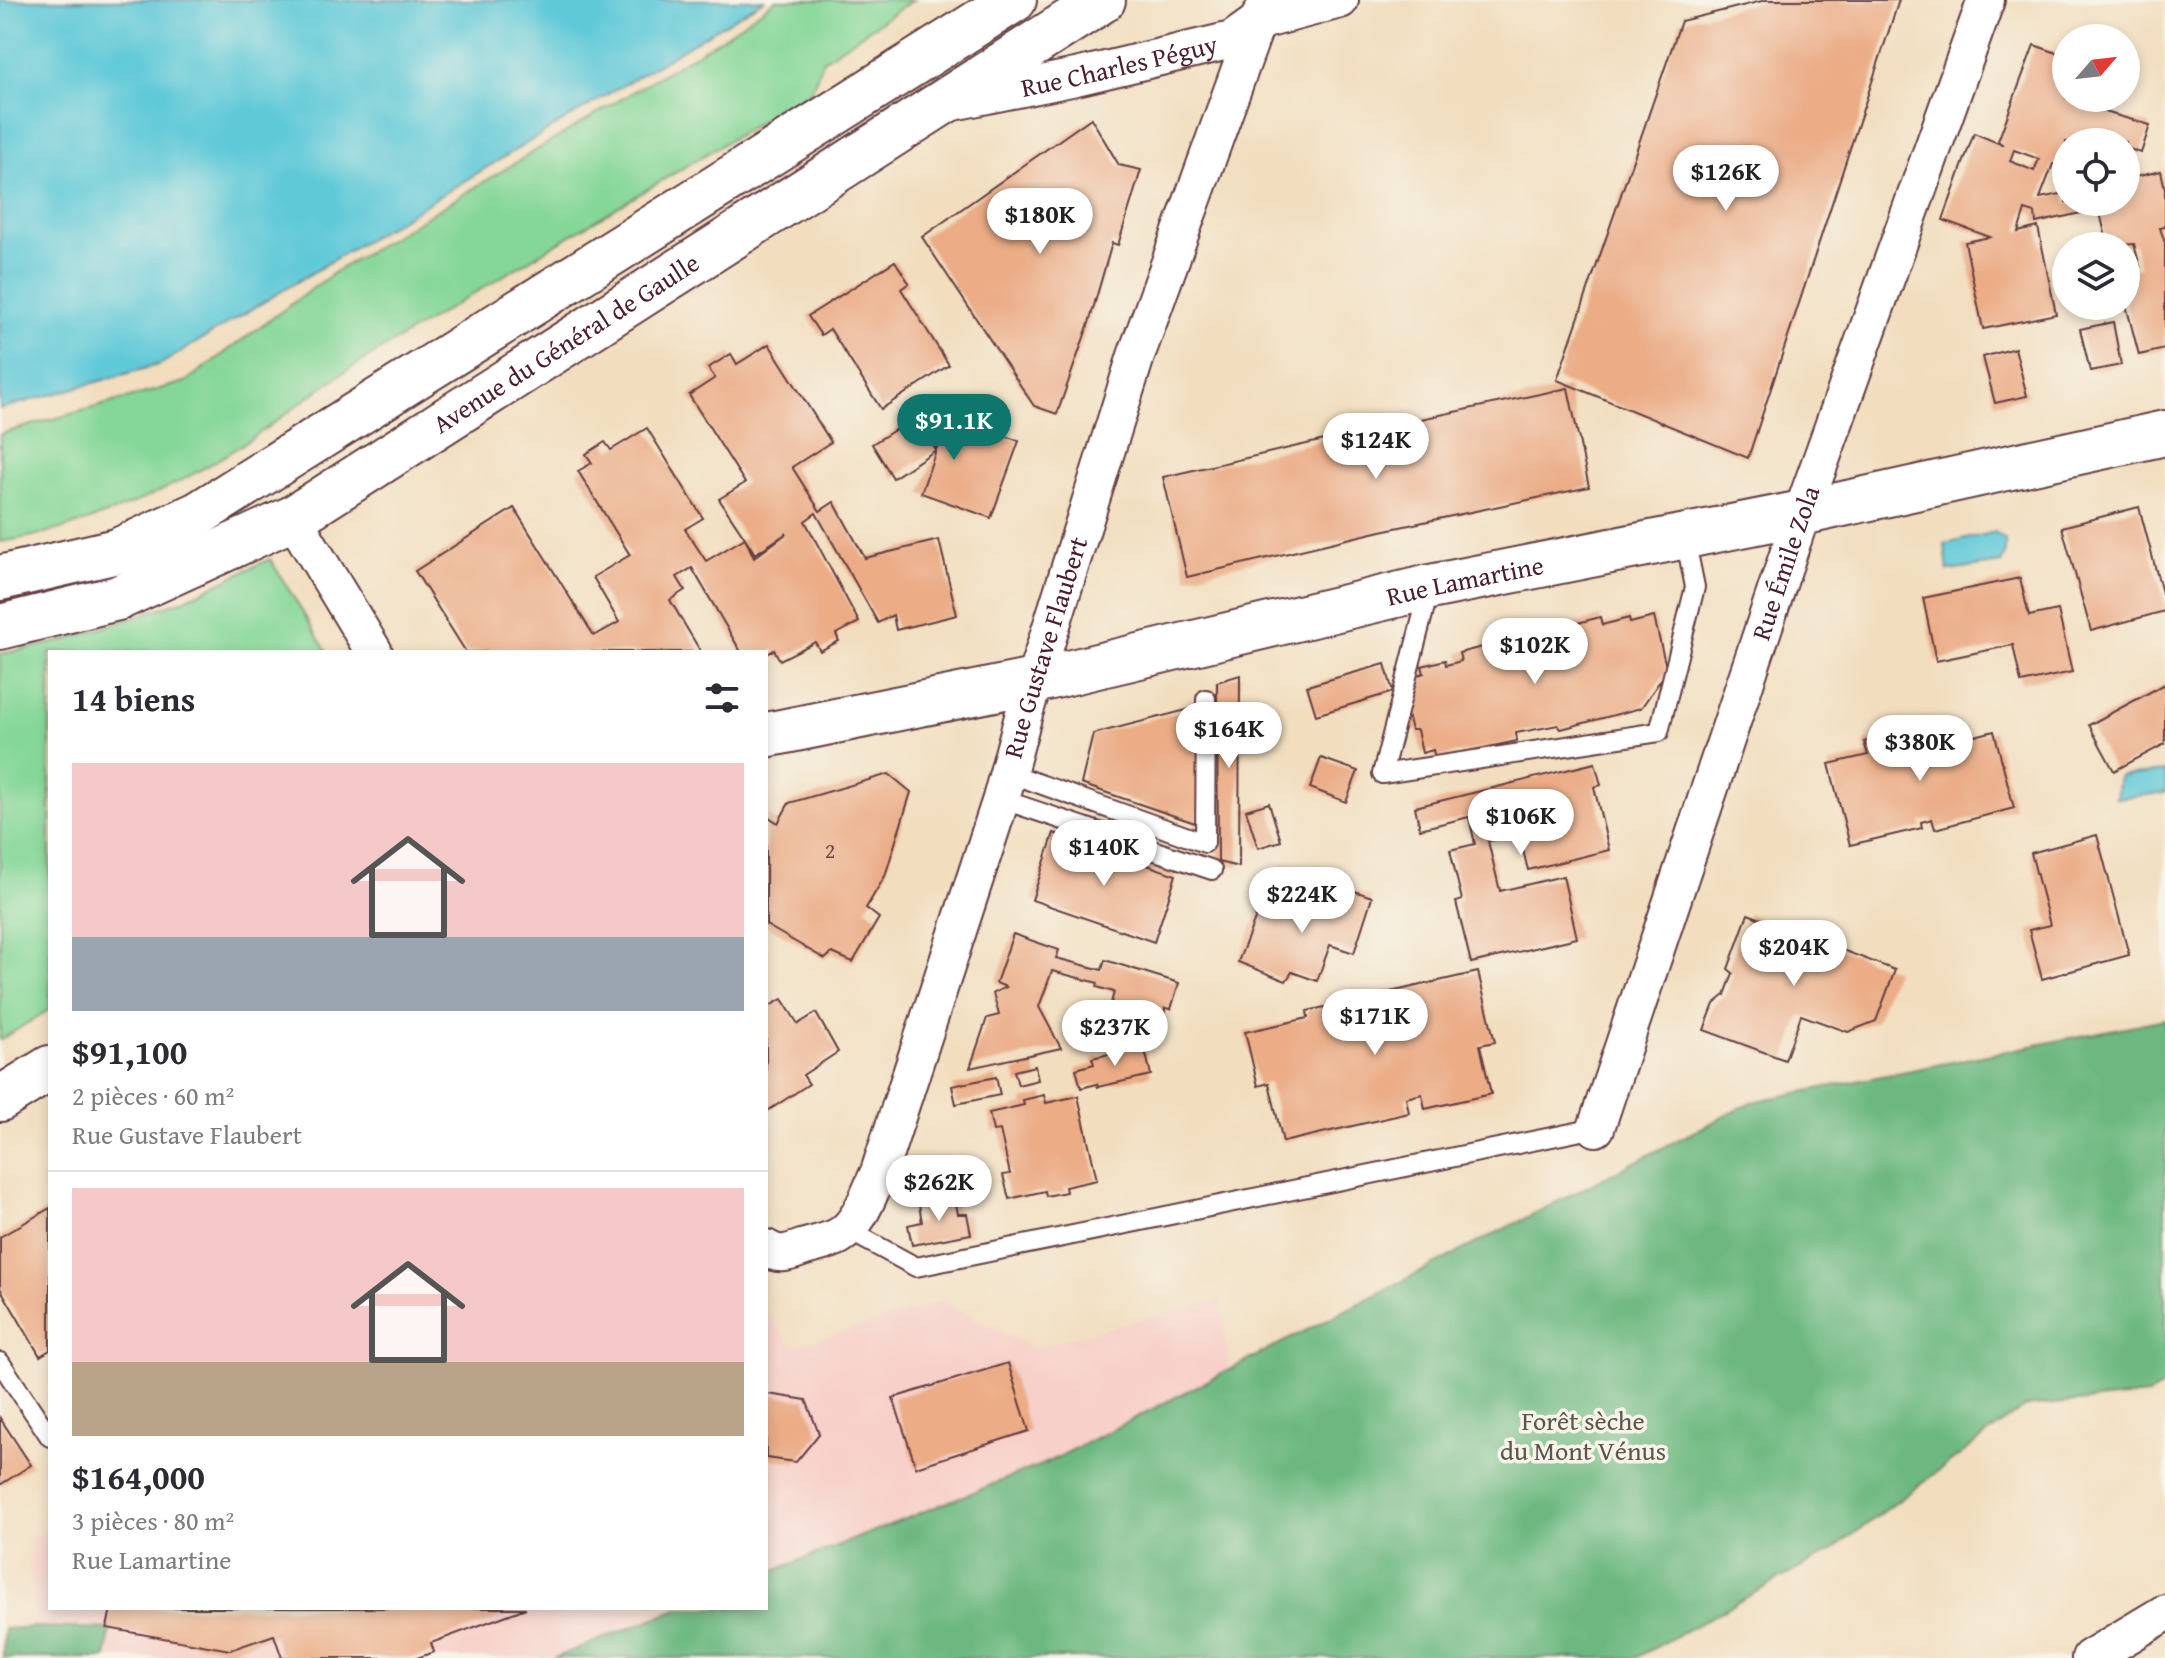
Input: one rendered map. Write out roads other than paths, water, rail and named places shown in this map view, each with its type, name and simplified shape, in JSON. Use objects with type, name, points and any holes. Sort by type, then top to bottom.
[{"type":"main road","name":"Avenue du Général de Gaulle","points":[[0,578],[117,551],[198,514],[1014,0]]},
{"type":"main road","name":"Avenue du Général de Gaulle","points":[[0,627],[118,598],[293,518],[1103,0]]},
{"type":"main road","name":"Rue Lamartine","points":[[768,735],[1034,681],[1430,587],[1685,538],[2165,433]]},
{"type":"main road","points":[[0,1099],[48,1069]]},
{"type":"street","name":"Rue Charles Péguy","points":[[938,105],[1076,77],[1232,40],[1263,11],[1340,0]]},
{"type":"street","name":"Rue Émile Zola","points":[[1596,1128],[1802,513],[1986,0]]},
{"type":"street","name":"Rue Gustave Flaubert","points":[[848,1230],[879,1172],[1005,786],[1023,717],[1136,356],[1263,11]]},
{"type":"street","points":[[293,518],[373,650]]},
{"type":"street","points":[[775,1251],[835,1238],[848,1230]]},
{"type":"street","points":[[2090,1658],[2165,1613]]},
{"type":"lane","points":[[1430,587],[1382,774],[1659,732],[1695,587],[1685,538]]},
{"type":"lane","points":[[1005,786],[1205,843],[1206,699]]},
{"type":"lane","points":[[1005,786],[1212,870]]},
{"type":"lane","points":[[848,1230],[916,1267],[1596,1128]]},
{"type":"lane","points":[[0,1362],[48,1434]]},
{"type":"water","points":[[0,0],[764,0],[161,364],[0,409]]},
{"type":"water","points":[[1995,532],[2005,540],[2005,555],[2001,563],[1948,571],[1945,544]]},
{"type":"water","points":[[2165,772],[2165,793],[2116,798],[2119,776]]},
{"type":"park label","name":"Forêt sèche du Mont Vénus","points":[[1583,1436]]}]
